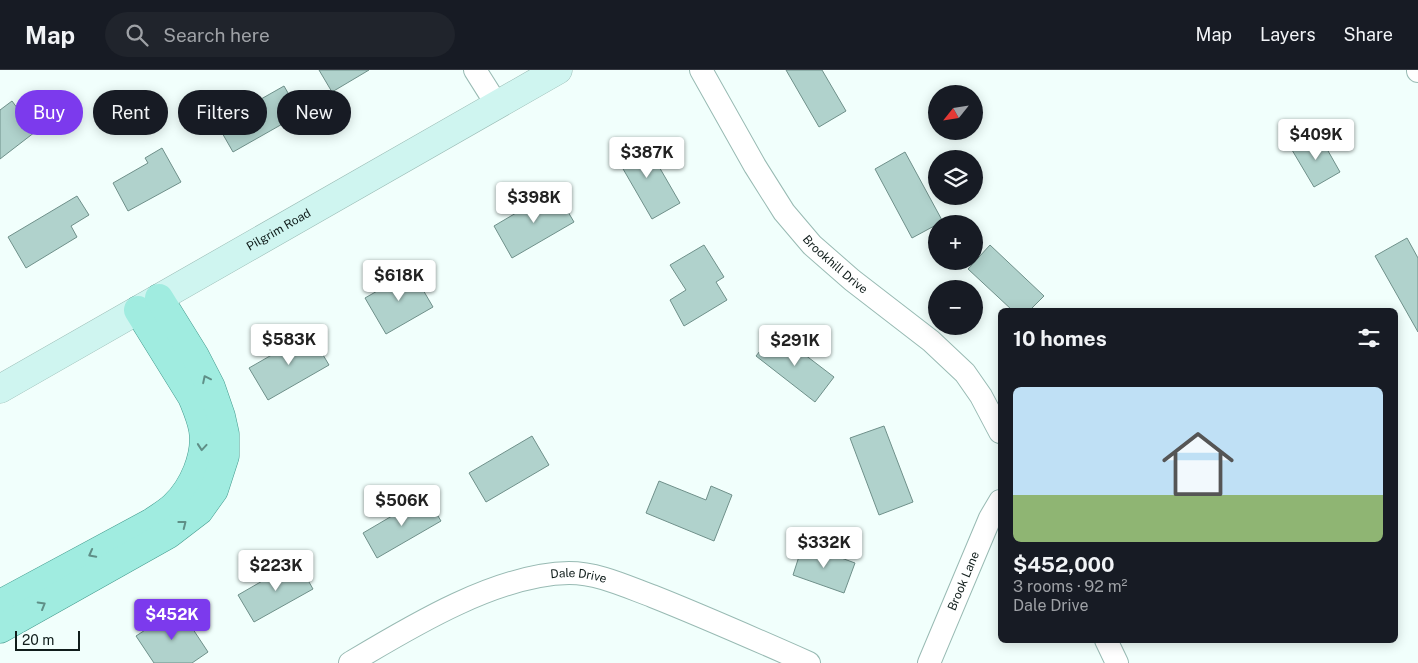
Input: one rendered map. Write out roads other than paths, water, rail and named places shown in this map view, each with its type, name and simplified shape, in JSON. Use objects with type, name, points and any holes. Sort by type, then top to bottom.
[{"type":"main road","name":"Pilgrim Road","points":[[0,389],[558,70]]},
{"type":"main road","points":[[0,604],[173,508],[187,492],[197,474],[202,452],[203,431],[198,410],[148,304]]},
{"type":"main road","points":[[0,629],[169,534],[199,511],[214,490],[225,456],[225,434],[211,387],[196,356],[148,304]]},
{"type":"street","points":[[475,70],[497,105]]},
{"type":"street","name":"Brookhill Drive","points":[[701,70],[755,166],[784,212],[812,245],[852,280],[931,341],[965,373],[981,396],[998,428]]},
{"type":"street","name":"Brook Lane","points":[[929,663],[990,518],[998,504]]},
{"type":"street","name":"Dale Drive","points":[[350,663],[395,636],[468,599],[536,577],[568,574],[588,575],[606,579],[682,608],[809,663]]},
{"type":"street","points":[[1107,643],[1117,663]]}]
